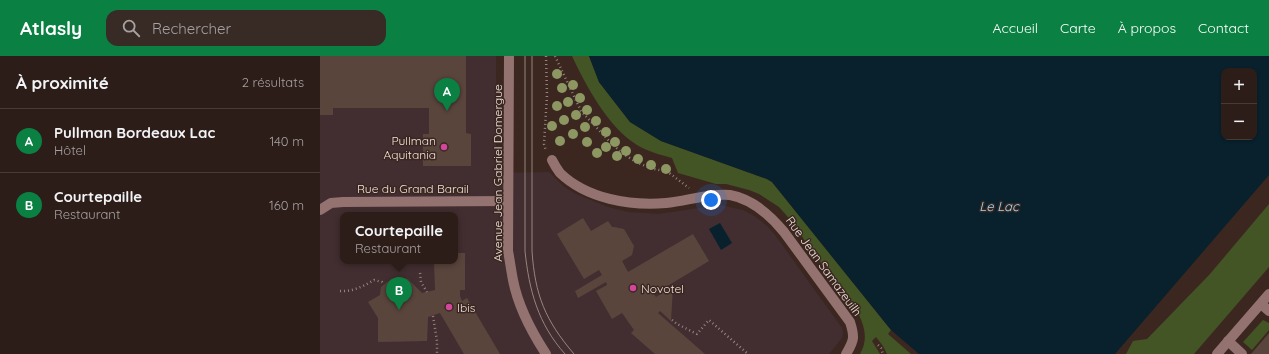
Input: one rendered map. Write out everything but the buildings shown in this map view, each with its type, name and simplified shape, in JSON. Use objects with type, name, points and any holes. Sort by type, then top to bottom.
[{"type":"street","name":"Avenue Jean Gabriel Domergue","points":[[509,56],[508,251],[513,281],[522,309],[535,337],[546,354]]},
{"type":"street","name":"Rue Jean Samazeuilh","points":[[552,160],[560,172],[576,185],[596,195],[616,201],[666,203],[723,195],[746,200],[762,209],[784,232],[850,322],[854,335],[852,344],[846,354]]},
{"type":"street","name":"Rue du Grand Barail","points":[[320,210],[330,204],[343,202],[508,201]]},
{"type":"street","points":[[1217,354],[1269,294]]},
{"type":"street","points":[[1261,304],[1269,311]]},
{"type":"street","points":[[1228,341],[1242,354]]},
{"type":"path","points":[[546,56],[544,144],[552,160]]},
{"type":"path","points":[[555,56],[581,111],[612,144],[636,162],[650,168],[668,172],[683,182],[700,198]]},
{"type":"path","points":[[420,273],[420,282],[427,292]]},
{"type":"path","points":[[340,291],[364,286],[374,280],[384,284]]},
{"type":"path","points":[[433,316],[437,341],[437,354]]},
{"type":"path","points":[[672,320],[697,334],[710,320],[748,354]]},
{"type":"path","points":[[878,345],[883,354]]},
{"type":"shaded area","points":[[320,56],[496,56],[496,173],[549,172],[564,187],[576,194],[608,207],[628,212],[659,214],[720,205],[743,210],[756,217],[775,235],[842,328],[842,338],[829,354],[320,354]]},
{"type":"green space","points":[[572,56],[589,56],[599,82],[630,122],[661,141],[772,182],[891,330],[888,334],[911,354],[887,354],[876,337],[872,341],[880,354],[860,354],[864,344],[865,334],[859,315],[779,207],[759,194],[749,190],[726,184],[716,184],[678,173],[672,158],[650,151],[637,145],[626,137],[607,117],[591,93]]},
{"type":"green space","points":[[1269,204],[1269,267],[1194,354],[1126,354],[1133,341],[1147,339],[1210,274]]},
{"type":"green space","points":[[1263,320],[1269,323],[1269,330],[1252,350],[1243,342]]},
{"type":"water","name":"Le Lac","points":[[589,56],[1269,56],[1269,175],[1115,354],[919,354],[891,330],[772,182],[661,141],[630,122],[599,82]]},
{"type":"water","points":[[720,223],[732,243],[721,250],[709,229]]},
{"type":"tram line","points":[[525,56],[525,251],[529,279],[536,306],[548,331],[565,354]]},
{"type":"tram line","points":[[532,56],[533,267],[543,306],[556,330],[574,354]]},
{"type":"place","name":"Pullman Bordeaux Lac","points":[[447,111]]},
{"type":"place","name":"Pullman Aquitania","points":[[444,147]]},
{"type":"place","name":"Novotel","points":[[633,288]]},
{"type":"place","name":"Ibis","points":[[449,307]]},
{"type":"place","name":"Courtepaille","points":[[399,310]]}]
